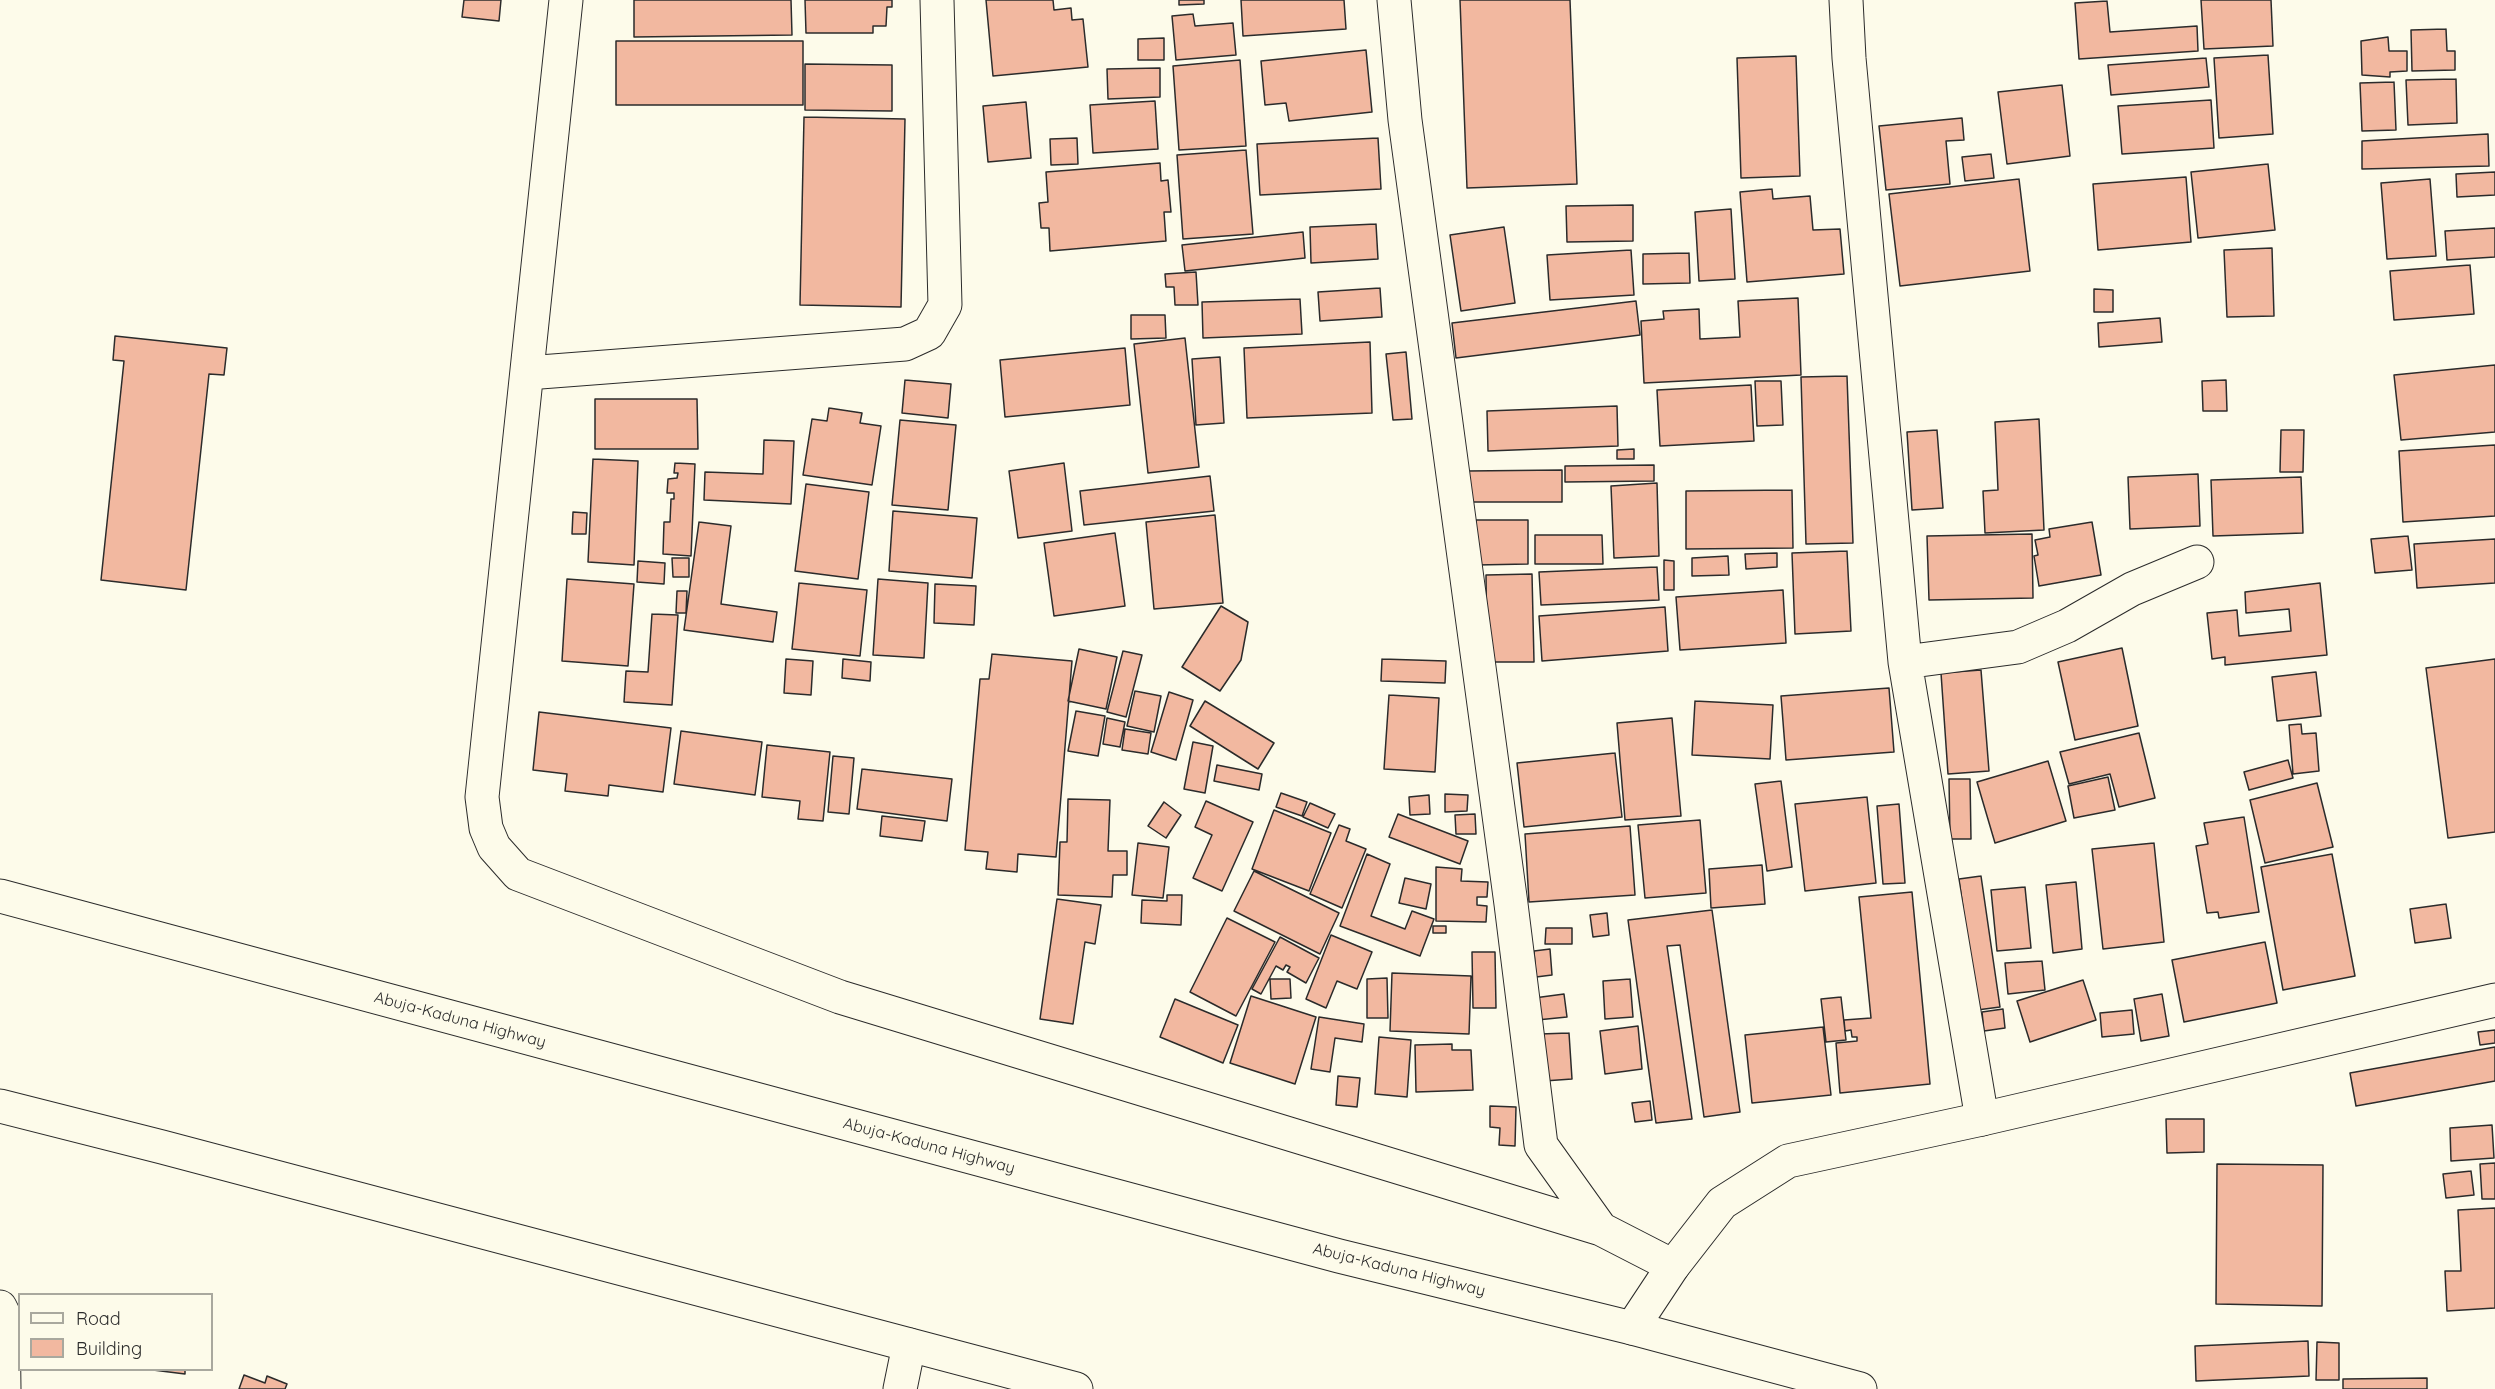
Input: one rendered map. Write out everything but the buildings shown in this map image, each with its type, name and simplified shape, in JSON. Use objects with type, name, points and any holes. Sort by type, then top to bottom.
[{"type":"main road","points":[[566,0],[482,797],[486,828],[494,847],[518,874],[840,996],[1601,1229],[1673,1266]]},
{"type":"main road","points":[[527,374],[905,344],[929,333],[945,305],[937,0]]},
{"type":"main road","points":[[1394,0],[1407,132],[1511,904],[1541,1145],[1601,1229]]},
{"type":"main road","points":[[1846,0],[1849,58],[1905,662],[1982,1119]]},
{"type":"main road","points":[[1905,662],[2018,647],[2067,626],[2132,589],[2197,562]]},
{"type":"main road","name":"Abuja-Kaduna Highway","points":[[0,896],[1339,1256],[1632,1328],[1860,1389]]},
{"type":"main road","points":[[1632,1328],[1673,1266],[1722,1203],[1788,1161],[1982,1119],[2495,1000]]},
{"type":"main road","points":[[0,1106],[1076,1389]]},
{"type":"main road","points":[[0,1307],[3,1313],[4,1389]]},
{"type":"main road","points":[[900,1389],[909,1345]]}]
